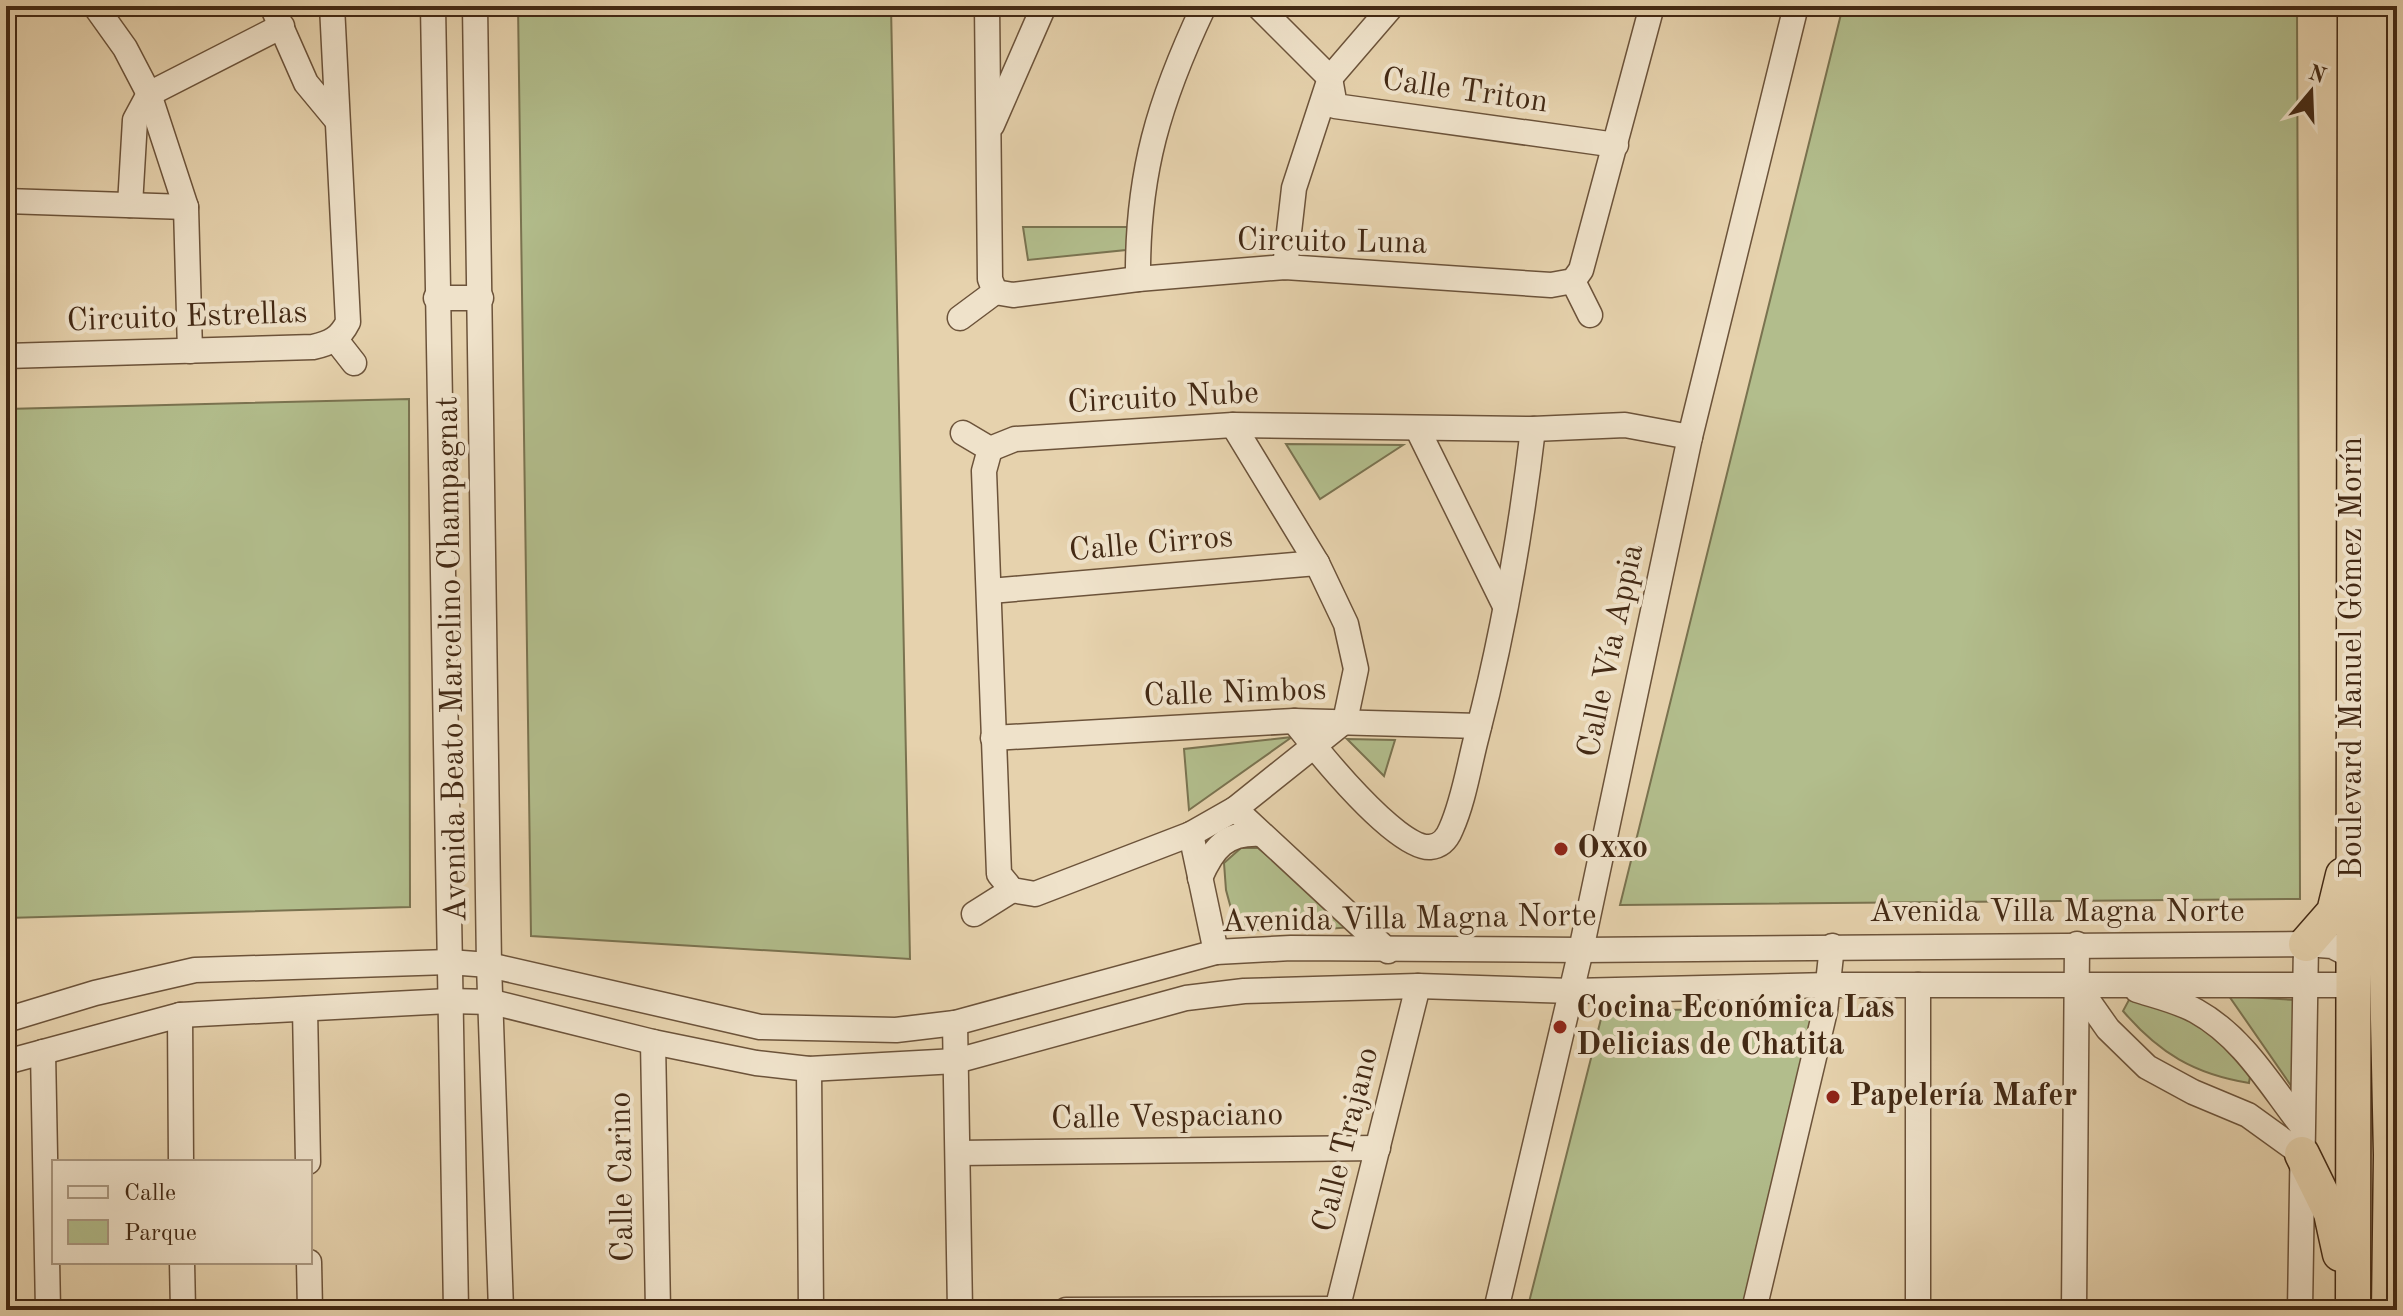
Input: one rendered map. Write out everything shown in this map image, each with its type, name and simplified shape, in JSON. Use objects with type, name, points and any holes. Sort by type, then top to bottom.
[{"type":"highway","name":"Boulevard Manuel Gómez Morín","points":[[2353,1310],[2355,6]]},
{"type":"highway","name":"Boulevard Manuel Gómez Morín","points":[[2385,6],[2386,884],[2391,1155],[2389,1310]]},
{"type":"highway","points":[[2306,944],[2334,912],[2343,877],[2352,799]]},
{"type":"highway","points":[[2354,971],[2369,971],[2391,1155]]},
{"type":"highway","points":[[2302,1140],[2331,1213],[2353,1310]]},
{"type":"street","points":[[95,6],[125,48],[149,94],[186,207],[190,351]]},
{"type":"street","name":"Circuito Estrellas","points":[[6,356],[313,347],[336,340],[348,322],[335,118],[332,6]]},
{"type":"street","name":"Avenida Beato Marcelino Champagnat","points":[[433,6],[456,1310]]},
{"type":"street","name":"Avenida Beato Marcelino Champagnat","points":[[475,6],[489,965],[501,1310]]},
{"type":"street","points":[[960,318],[995,292],[990,279],[987,6]]},
{"type":"street","points":[[989,133],[1044,6]]},
{"type":"street","points":[[1138,279],[1138,222],[1148,151],[1176,65],[1204,6]]},
{"type":"street","points":[[1258,6],[1330,78]]},
{"type":"street","points":[[1285,267],[1294,188],[1330,78],[1392,6]]},
{"type":"street","points":[[1590,315],[1573,281],[1581,270],[1652,6]]},
{"type":"street","name":"Calle Vía Appia","points":[[1496,1310],[1572,991],[1690,437],[1796,6]]},
{"type":"street","points":[[130,205],[135,120],[149,94],[277,16],[306,83],[335,118]]},
{"type":"street","points":[[988,31],[1031,35]]},
{"type":"street","name":"Calle Triton","points":[[1330,78],[1335,106],[1616,145]]},
{"type":"street","points":[[6,201],[186,207]]},
{"type":"street","name":"Circuito Luna","points":[[995,292],[1013,295],[1138,279],[1285,267],[1551,285],[1573,281]]},
{"type":"street","points":[[436,298],[481,298]]},
{"type":"street","points":[[336,340],[354,363]]},
{"type":"street","points":[[963,433],[990,449],[984,471],[999,874],[1012,890],[1035,894],[1191,834],[1235,809],[1345,721],[1355,683],[1354,655],[1346,624],[1317,563],[1233,425]]},
{"type":"street","name":"Circuito Nube","points":[[990,449],[1015,439],[1233,425],[1533,429],[1625,425],[1690,437]]},
{"type":"street","points":[[1417,428],[1504,604]]},
{"type":"street","points":[[1294,721],[1314,747],[1406,842],[1446,850],[1479,726],[1504,604],[1533,429]]},
{"type":"street","points":[[439,449],[481,448]]},
{"type":"street","name":"Calle Cirros","points":[[990,591],[1317,563]]},
{"type":"street","name":"Calle Nimbos","points":[[993,738],[1294,721],[1479,726]]},
{"type":"street","points":[[1235,809],[1388,951]]},
{"type":"street","points":[[1191,834],[1216,952]]},
{"type":"street","points":[[1200,878],[1211,853],[1223,841],[1241,834],[1261,834]]},
{"type":"street","points":[[974,914],[1012,890]]},
{"type":"street","points":[[2074,1310],[2077,944]]},
{"type":"street","points":[[2300,1310],[2306,944]]},
{"type":"street","name":"Avenida Villa Magna Norte","points":[[6,1020],[95,993],[195,970],[449,962],[489,965],[760,1027],[896,1030],[955,1023],[1216,952],[1291,948],[1388,951],[2306,944],[2332,946],[2354,971],[2304,983],[1830,985],[1572,991],[1418,986],[1216,993],[956,1061],[809,1069],[756,1063],[653,1042],[492,1002],[449,1001],[180,1015],[6,1062]]},
{"type":"street","points":[[1754,1310],[1830,985],[1832,946]]},
{"type":"street","points":[[2115,983],[2194,1010],[2223,1029],[2246,1050],[2302,1140]]},
{"type":"street","points":[[1918,985],[1918,1310]]},
{"type":"street","points":[[2077,985],[2108,1029],[2147,1067],[2193,1092],[2302,1140]]},
{"type":"street","name":"Calle Trajano","points":[[1337,1309],[1418,986]]},
{"type":"street","points":[[305,1009],[308,1160]]},
{"type":"street","points":[[180,1015],[181,1160]]},
{"type":"street","points":[[955,1023],[960,1310]]},
{"type":"street","name":"Calle Carino","points":[[653,1042],[658,1310]]},
{"type":"street","points":[[43,1052],[48,1310]]},
{"type":"street","points":[[809,1069],[811,1310]]},
{"type":"street","name":"Calle Vespaciano","points":[[958,1153],[1378,1148]]},
{"type":"street","points":[[182,1264],[183,1310]]},
{"type":"street","points":[[309,1264],[310,1310]]},
{"type":"street","points":[[1066,1310],[1337,1309]]},
{"type":"green space","points":[[518,6],[891,6],[910,959],[531,936]]},
{"type":"green space","points":[[1843,6],[2297,6],[2300,899],[1620,905]]},
{"type":"green space","points":[[1023,227],[1132,227],[1126,250],[1028,260]]},
{"type":"green space","points":[[409,399],[410,907],[6,918],[6,409]]},
{"type":"green space","points":[[1286,444],[1403,445],[1320,499]]},
{"type":"green space","points":[[1292,737],[1189,810],[1184,749]]},
{"type":"green space","points":[[1347,739],[1395,740],[1384,776]]},
{"type":"green space","points":[[1241,848],[1258,848],[1352,927],[1279,933],[1236,927],[1226,890],[1224,863]]},
{"type":"green space","points":[[2229,996],[2295,1000],[2294,1090]]},
{"type":"green space","points":[[2130,998],[2210,1027],[2251,1070],[2249,1083],[2211,1074],[2164,1050],[2123,1011]]},
{"type":"green space","points":[[1838,1007],[1755,1310],[1527,1310],[1603,1011]]},
{"type":"place","name":"Oxxo","points":[[1561,849]]},
{"type":"place","name":"Cocina Económica Las Delicias de Chatita","points":[[1560,1027]]},
{"type":"place","name":"Papelería Mafer","points":[[1833,1097]]}]
